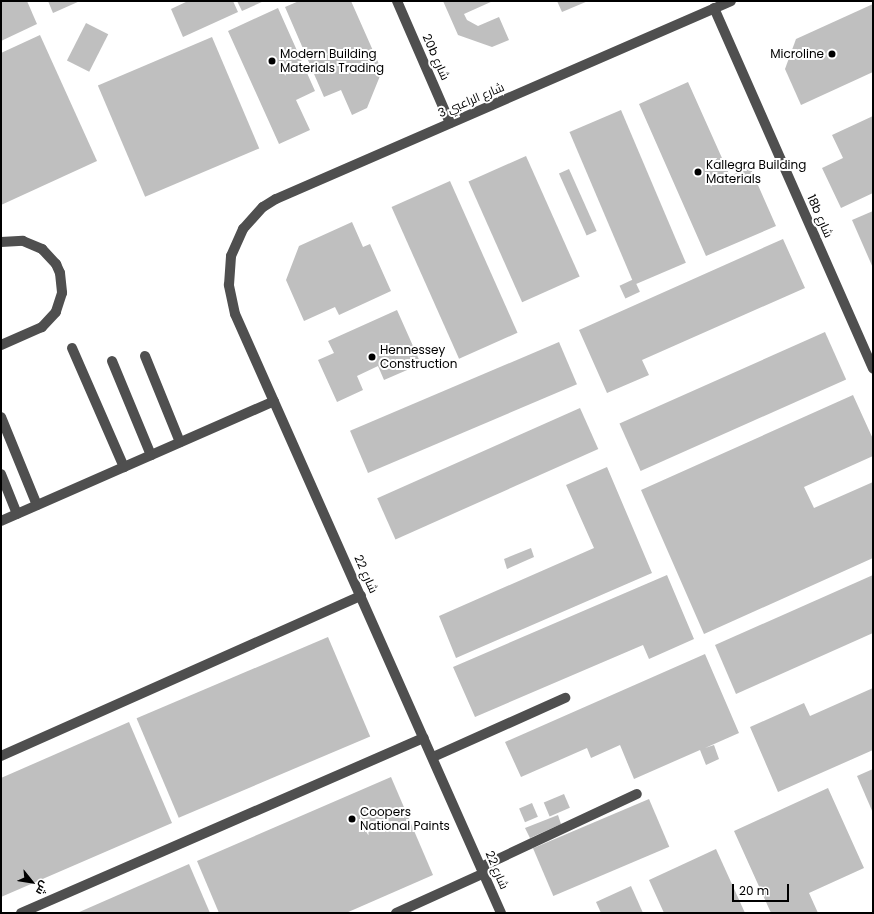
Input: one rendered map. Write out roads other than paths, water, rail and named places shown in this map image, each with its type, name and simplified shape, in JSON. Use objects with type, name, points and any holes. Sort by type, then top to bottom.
[{"type":"street","name":"20b شارع","points":[[397,1],[450,122]]},
{"type":"street","name":"شارع الراعبي 3","points":[[235,242],[252,217],[276,199],[731,1]]},
{"type":"street","name":"18b شارع","points":[[714,8],[873,368]]},
{"type":"street","points":[[1,242],[23,241],[42,249],[56,264],[60,273],[62,293],[56,312],[42,327],[1,345]]},
{"type":"street","name":"شارع 22","points":[[235,242],[229,270],[230,300],[501,913]]},
{"type":"street","points":[[72,348],[124,467]]},
{"type":"street","points":[[144,356],[180,442]]},
{"type":"street","points":[[112,361],[151,455]]},
{"type":"street","points":[[1,521],[274,401]]},
{"type":"street","points":[[1,417],[38,505]]},
{"type":"street","points":[[1,474],[17,514]]},
{"type":"street","points":[[1,756],[361,596]]},
{"type":"street","points":[[433,757],[565,698]]},
{"type":"street","points":[[21,913],[424,738]]},
{"type":"street","points":[[396,913],[637,794]]},
{"type":"place","name":"Microline","points":[[832,54]]},
{"type":"place","name":"Modern Building Materials Trading","points":[[272,61]]},
{"type":"place","name":"Kallegra Building Materials","points":[[698,172]]},
{"type":"place","name":"Hennessey Construction","points":[[372,357]]},
{"type":"place","name":"Coopers National Paints","points":[[352,819]]}]
